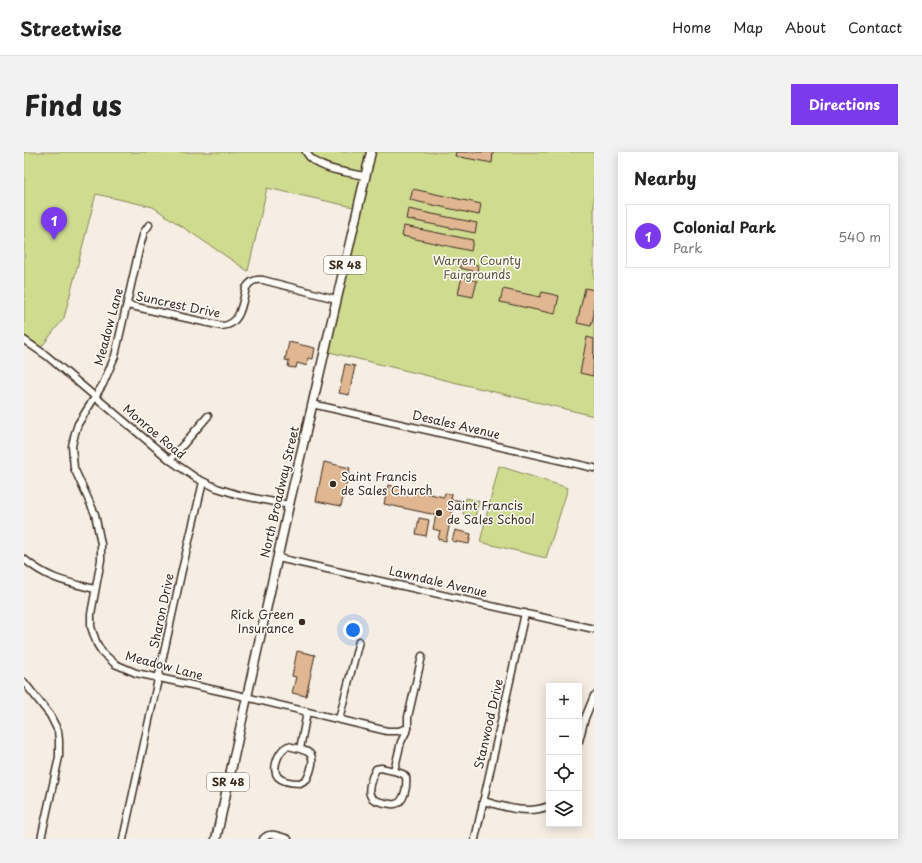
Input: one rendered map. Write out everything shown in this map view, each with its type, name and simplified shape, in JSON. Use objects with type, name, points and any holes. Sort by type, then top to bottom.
[{"type":"main road","name":"North Broadway Street","points":[[216,839],[289,505],[371,152]]},
{"type":"street","points":[[306,152],[309,158],[323,166],[365,176]]},
{"type":"street","name":"Meadow Lane","points":[[149,225],[144,232],[139,250],[115,356],[103,384],[75,433],[72,455],[75,472],[95,514],[101,544],[101,560],[91,614],[91,623],[94,636],[102,652],[115,664],[123,668],[159,678],[387,731],[398,731],[408,728]]},
{"type":"street","name":"Suncrest Drive","points":[[127,305],[222,326],[230,324],[237,318],[246,288],[248,284],[255,280],[263,280],[336,299]]},
{"type":"street","name":"Monroe Road","points":[[24,340],[47,356],[170,460],[203,482],[239,495],[289,505]]},
{"type":"street","name":"Desales Avenue","points":[[312,404],[594,468]]},
{"type":"street","points":[[170,460],[208,416]]},
{"type":"street","name":"Sharon Drive","points":[[123,839],[182,570],[203,482]]},
{"type":"street","name":"Lawndale Avenue","points":[[278,558],[594,629]]},
{"type":"street","points":[[24,559],[47,575],[69,583],[95,589]]},
{"type":"street","name":"Stanwood Drive","points":[[475,839],[525,613]]},
{"type":"street","points":[[339,719],[359,641]]},
{"type":"street","points":[[394,771],[400,742],[408,728],[408,717],[422,656]]},
{"type":"street","points":[[24,682],[50,715],[56,726],[59,740],[59,757],[41,839]]},
{"type":"street","points":[[582,730],[594,696]]},
{"type":"street","points":[[300,749],[307,712]]},
{"type":"street","points":[[288,746],[300,749],[309,752],[311,756],[311,765],[307,779],[300,783],[281,779],[278,776],[276,768],[281,750],[288,746]]},
{"type":"street","points":[[381,768],[394,771],[403,774],[406,777],[406,786],[402,799],[399,803],[395,804],[373,799],[369,791],[376,769],[381,768]]},
{"type":"street","points":[[483,802],[527,811],[546,807]]},
{"type":"street","points":[[263,839],[270,834],[288,839]]},
{"type":"green space","name":"Warren County Fairgrounds","points":[[24,152],[594,152],[594,416],[325,351],[358,208],[267,188],[248,271],[153,207],[96,194],[64,318],[39,350],[24,340]]},
{"type":"green space","points":[[499,466],[568,488],[546,558],[480,542]]},
{"type":"green space","points":[[466,498],[479,501],[475,517],[463,514]]},
{"type":"building","points":[[456,152],[493,152],[492,163],[455,156]]},
{"type":"building","points":[[413,189],[481,204],[479,215],[410,200]]},
{"type":"building","points":[[408,209],[477,223],[475,233],[406,219]]},
{"type":"building","points":[[404,226],[473,240],[471,251],[402,236]]},
{"type":"building","points":[[461,261],[478,265],[477,272],[460,268]]},
{"type":"building","points":[[462,277],[477,281],[473,297],[458,294]]},
{"type":"building","points":[[585,288],[594,290],[594,314],[591,326],[577,323]]},
{"type":"building","points":[[503,289],[540,297],[542,292],[559,296],[555,314],[500,302]]},
{"type":"building","points":[[587,337],[594,339],[593,376],[580,373]]},
{"type":"building","points":[[289,342],[315,348],[313,359],[308,358],[307,366],[297,363],[296,368],[288,367],[289,361],[285,360]]},
{"type":"building","points":[[345,364],[355,366],[349,395],[339,393]]},
{"type":"building","name":"Saint Francis de Sales Church","points":[[324,462],[350,468],[341,506],[316,501]]},
{"type":"building","name":"Saint Francis de Sales School","points":[[388,485],[444,497],[445,493],[452,494],[451,499],[462,501],[460,510],[453,509],[446,541],[438,539],[440,531],[433,529],[436,515],[384,504]]},
{"type":"building","points":[[419,518],[429,520],[426,536],[416,534]]},
{"type":"building","points":[[455,530],[471,534],[469,544],[452,541]]},
{"type":"building","points":[[297,651],[315,655],[306,696],[292,693],[296,677],[292,676]]},
{"type":"place","name":"Colonial Park","points":[[54,240]]},
{"type":"place","name":"Saint Francis de Sales Church","points":[[333,484]]},
{"type":"place","name":"Saint Francis de Sales School","points":[[439,513]]},
{"type":"place","name":"Rick Green Insurance","points":[[302,622]]}]
